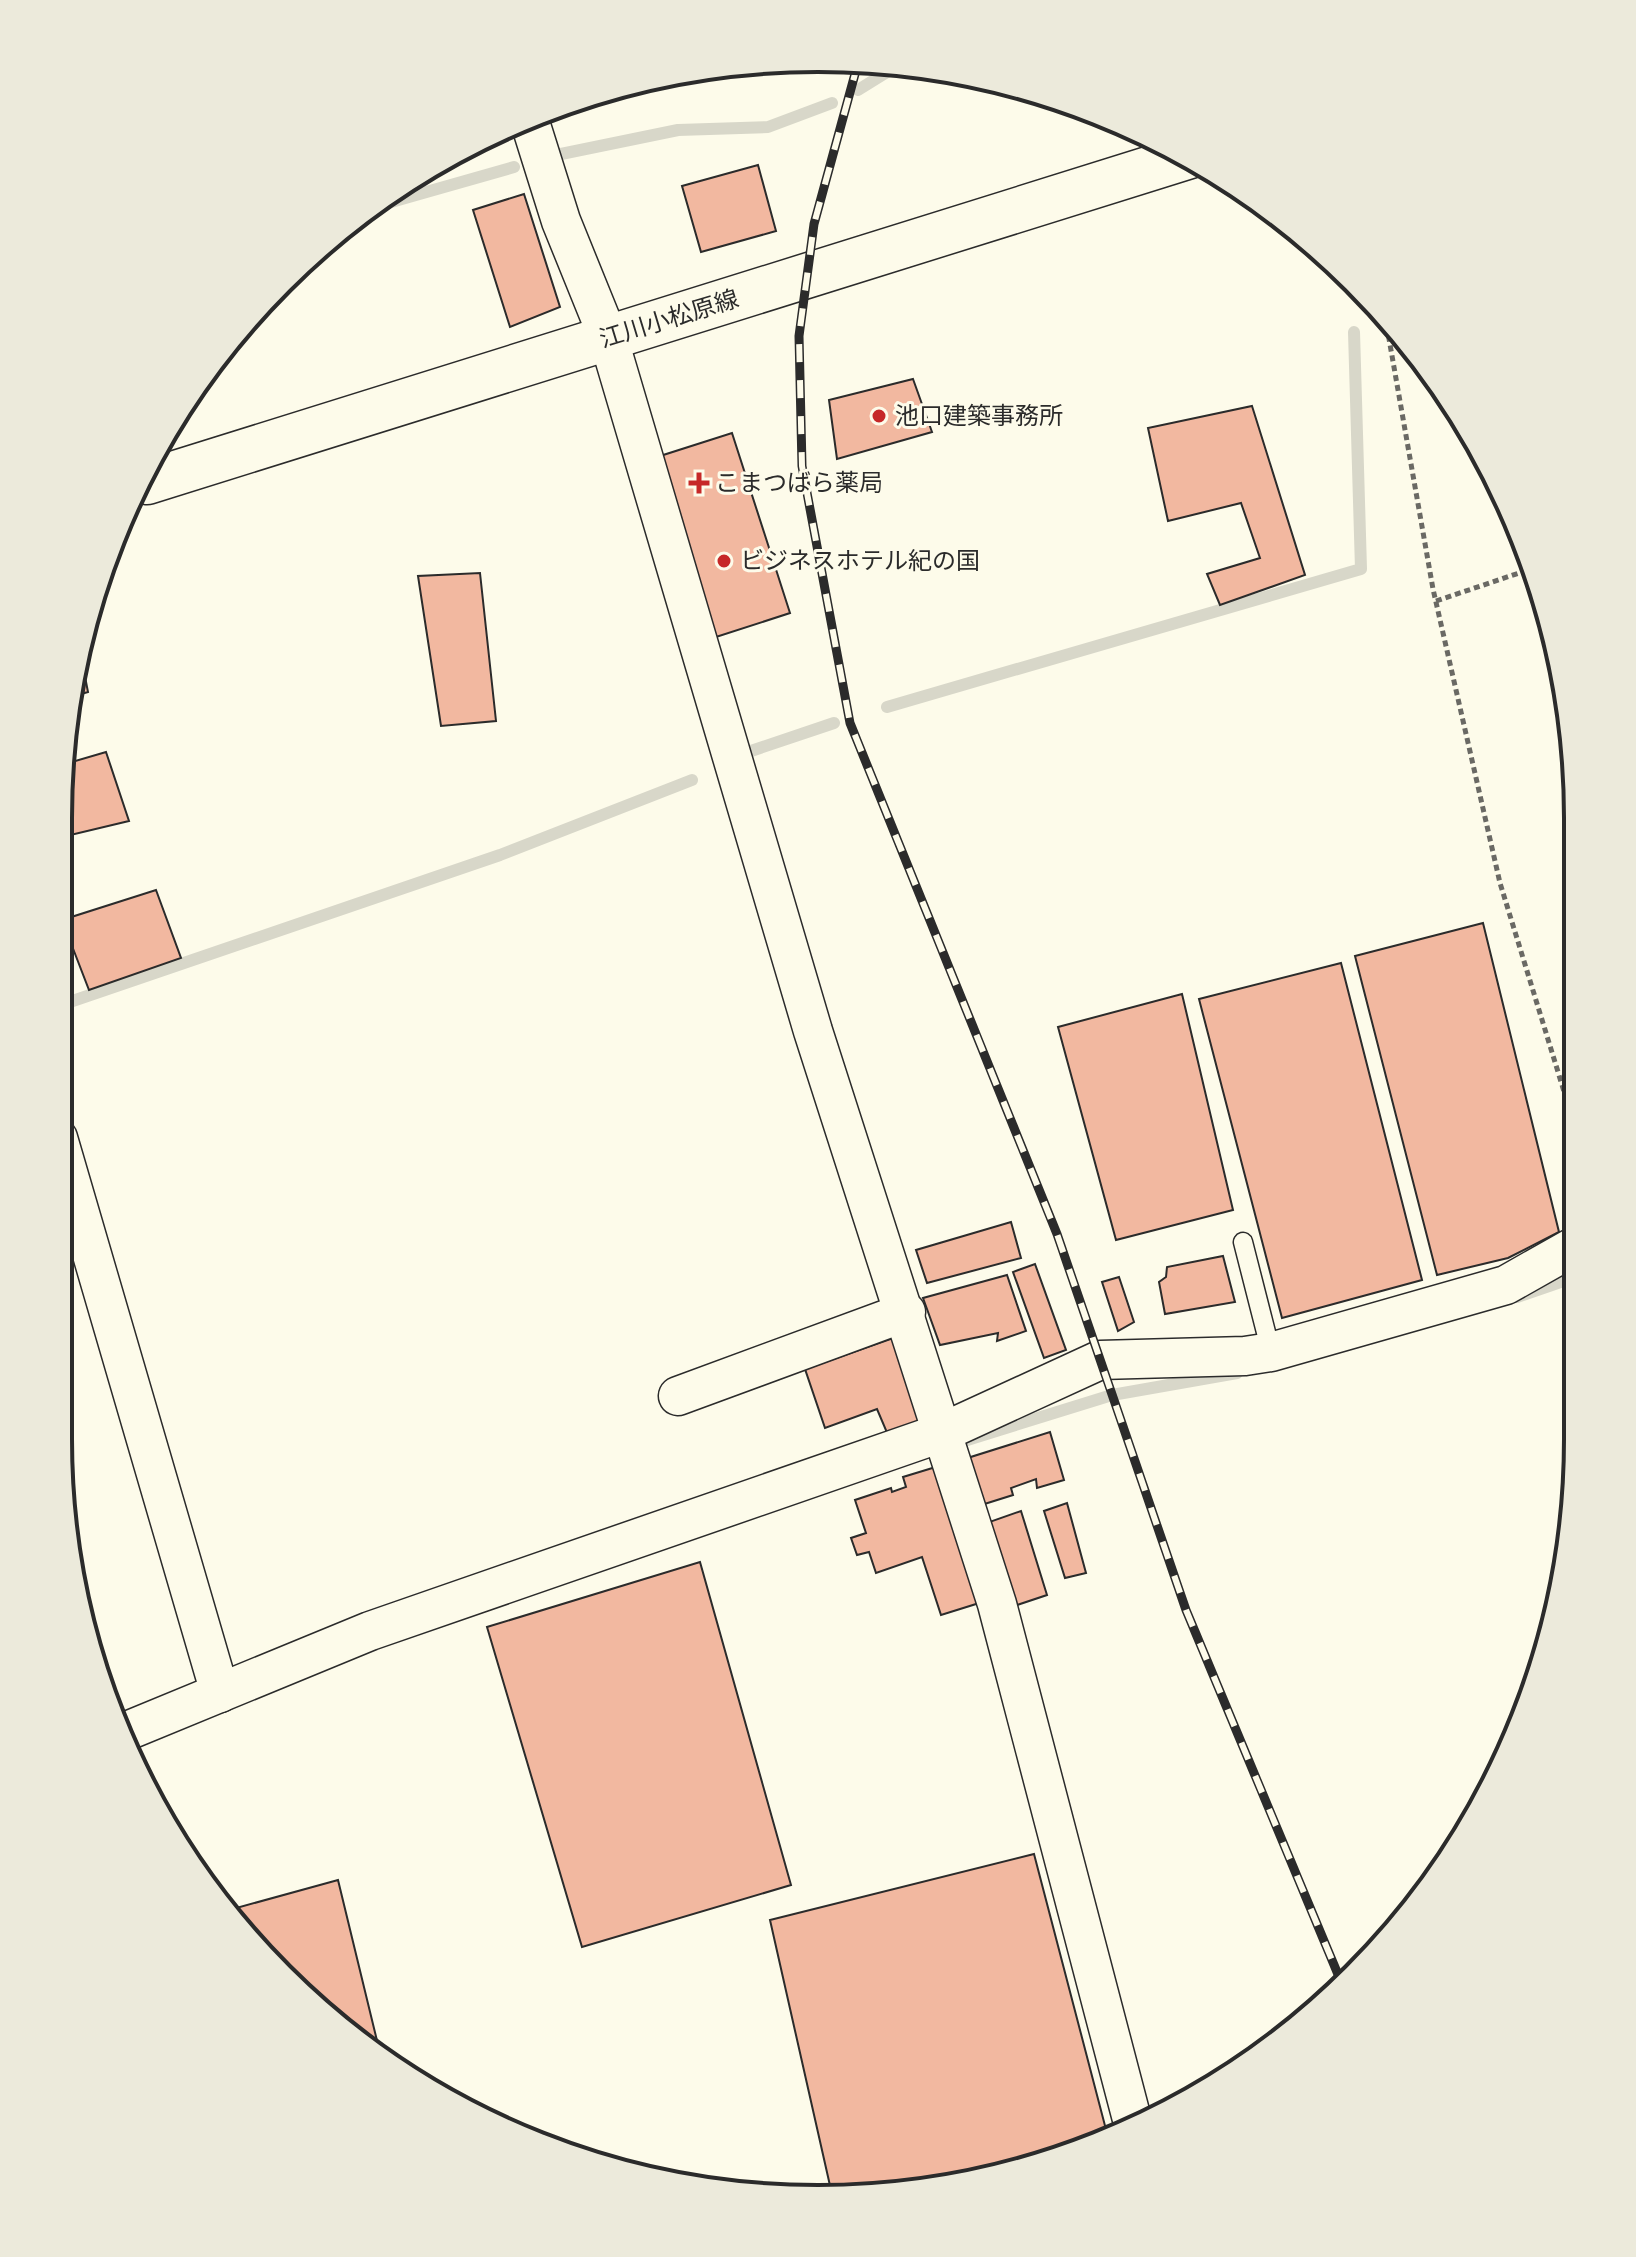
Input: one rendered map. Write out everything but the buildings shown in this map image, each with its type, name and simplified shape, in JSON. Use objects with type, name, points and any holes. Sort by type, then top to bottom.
[{"type":"main road","name":"江川小松原線","points":[[153,480],[1172,162]]},
{"type":"street","points":[[532,129],[561,221],[608,337],[813,1031],[906,1312],[941,1433],[997,1604],[1131,2116]]},
{"type":"street","points":[[72,1186],[220,1693]]},
{"type":"street","points":[[131,1729],[370,1631],[941,1433],[1100,1360],[1245,1356],[1271,1352],[1506,1285],[1564,1252]]},
{"type":"street","points":[[678,1396],[906,1312]]},
{"type":"lane","points":[[1243,1242],[1271,1352]]},
{"type":"path","points":[[1389,338],[1436,601],[1500,883],[1564,1091]]},
{"type":"path","points":[[1436,601],[1522,572]]},
{"type":"waterway","points":[[858,90],[882,75]]},
{"type":"waterway","points":[[561,154],[678,130],[768,127],[832,103]]},
{"type":"waterway","points":[[403,199],[514,167]]},
{"type":"waterway","points":[[887,707],[1361,569],[1354,332]]},
{"type":"waterway","points":[[751,751],[834,723]]},
{"type":"waterway","points":[[72,1001],[500,855],[692,780]]},
{"type":"waterway","points":[[1517,1297],[1564,1281]]},
{"type":"waterway","points":[[964,1441],[1112,1395],[1237,1373]]},
{"type":"railway","points":[[855,74],[814,224],[799,336],[802,466],[850,723],[1057,1234],[1186,1610],[1338,1974]]},
{"type":"place","name":"池口建築事務所","points":[[879,416]]},
{"type":"place","name":"こまつばら薬局","points":[[699,483]]},
{"type":"place","name":"ビジネスホテル紀の国","points":[[724,561]]}]
